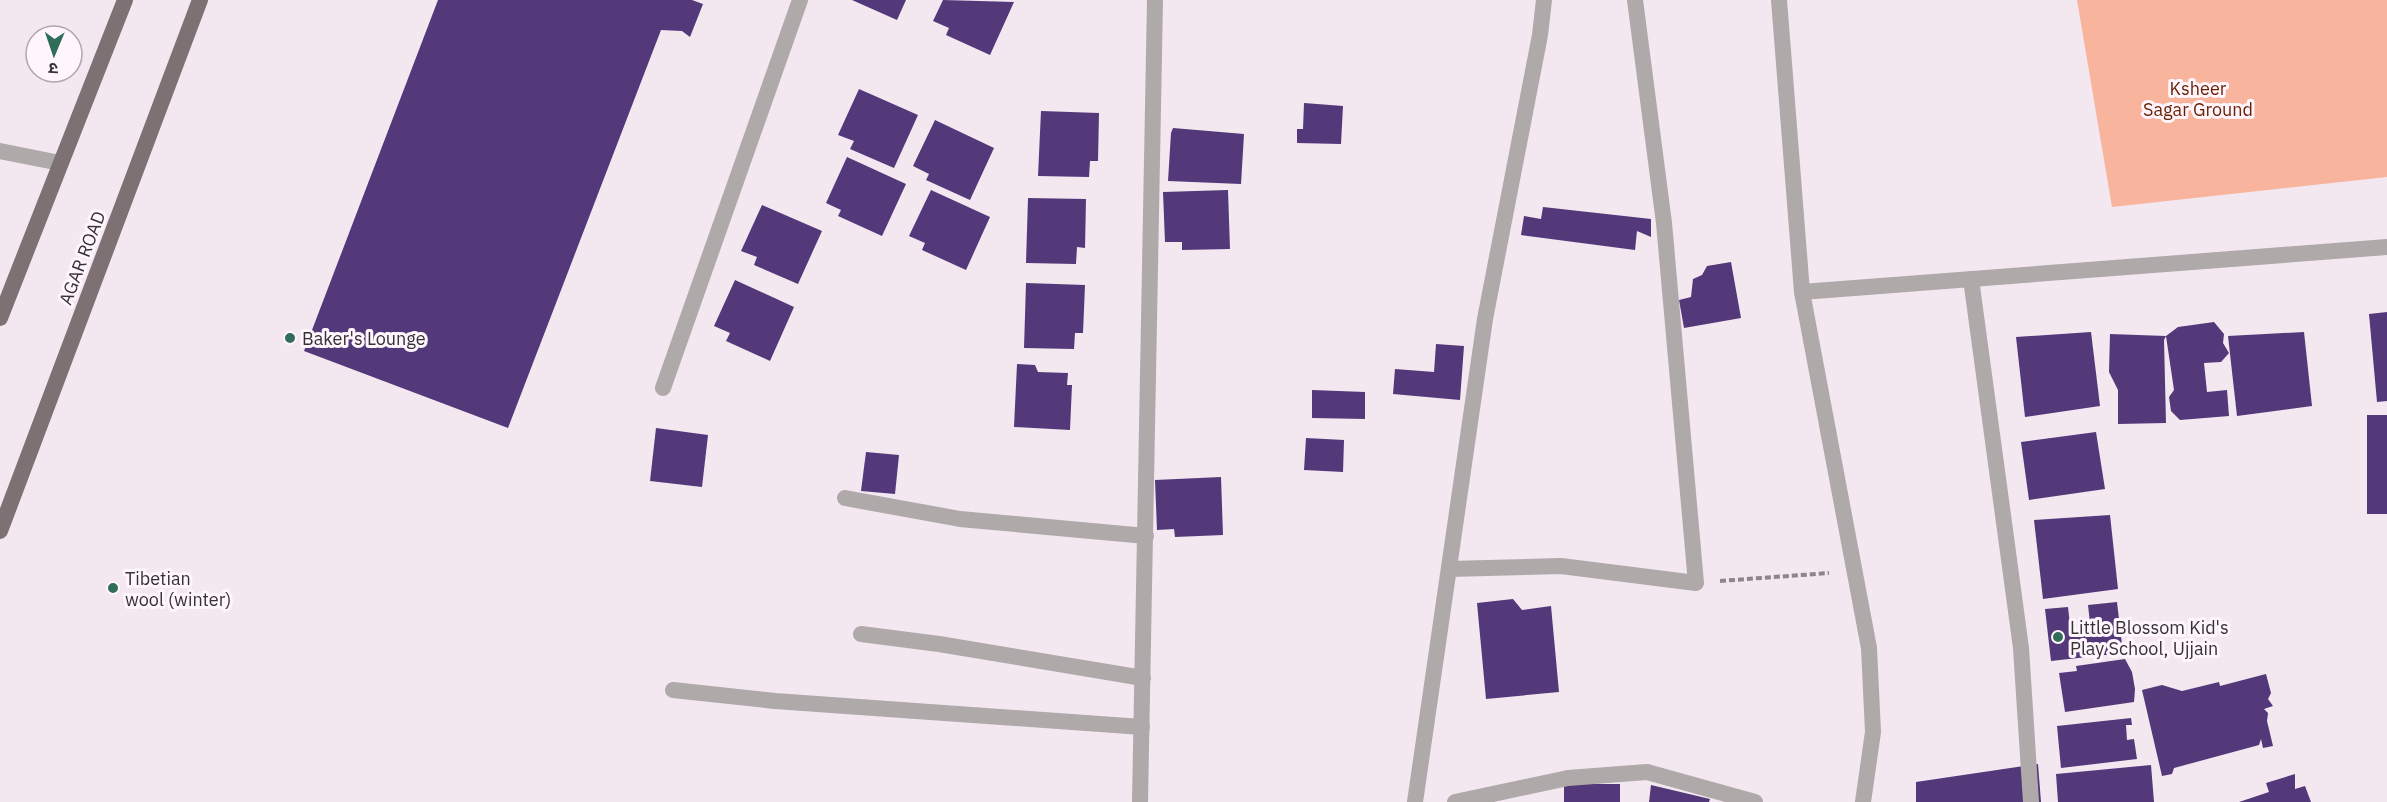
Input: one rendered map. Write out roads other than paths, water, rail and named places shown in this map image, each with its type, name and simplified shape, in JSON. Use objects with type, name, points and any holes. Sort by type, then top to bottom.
[{"type":"main road","points":[[0,318],[125,0]]},
{"type":"main road","name":"AGAR ROAD","points":[[0,531],[200,0]]},
{"type":"street","points":[[663,388],[798,0]]},
{"type":"street","points":[[1140,802],[1155,0]]},
{"type":"street","points":[[1415,802],[1485,319],[1540,35],[1544,0]]},
{"type":"street","points":[[1449,570],[1561,566],[1695,583],[1664,223],[1635,0]]},
{"type":"street","points":[[1779,0],[1802,292],[1869,648],[1873,732],[1863,802]]},
{"type":"street","points":[[0,151],[60,163]]},
{"type":"street","points":[[1802,292],[2387,247]]},
{"type":"street","points":[[1971,279],[2021,648],[2031,802]]},
{"type":"street","points":[[845,498],[960,519],[1146,536]]},
{"type":"street","points":[[861,634],[939,644],[1143,678]]},
{"type":"street","points":[[673,690],[786,701],[1142,727]]},
{"type":"street","points":[[1455,802],[1568,778],[1647,772],[1755,802]]},
{"type":"place","name":"Baker's Lounge","points":[[290,338]]},
{"type":"place","name":"Tibetian wool (winter)","points":[[113,588]]},
{"type":"place","name":"Little Blossom Kid's Play School, Ujjain","points":[[2058,637]]},
{"type":"park label","name":"Ksheer Sagar Ground","points":[[2198,98]]}]
